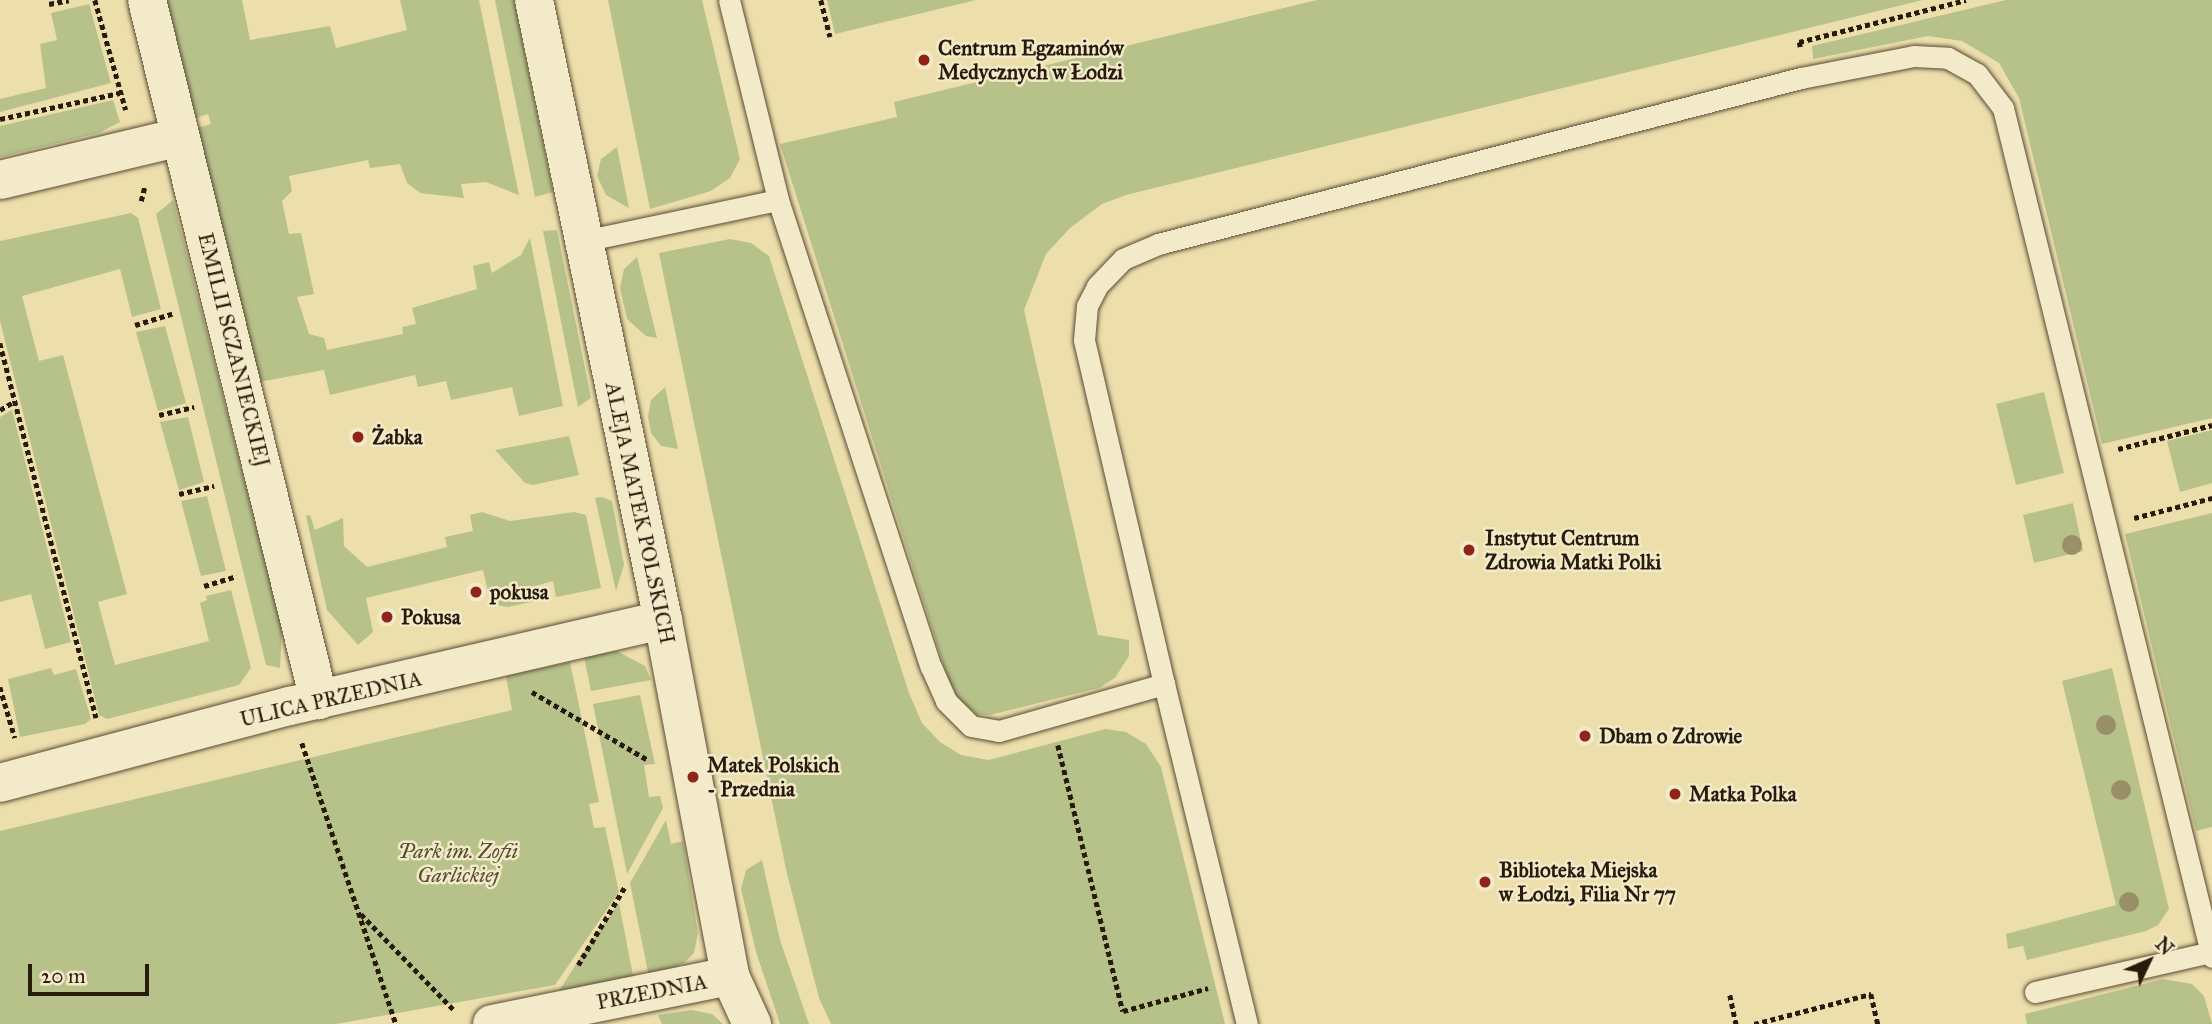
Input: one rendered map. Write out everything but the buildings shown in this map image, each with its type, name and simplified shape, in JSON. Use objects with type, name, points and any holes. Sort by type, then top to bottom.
[{"type":"street","name":"EMILII SCZANIECKIEJ","points":[[147,0],[180,137],[305,703]]},
{"type":"street","name":"ALEJA MATEK POLSKICH","points":[[534,0],[663,620],[730,976],[752,1024]]},
{"type":"street","points":[[0,180],[180,137]]},
{"type":"street","name":"ULICA PRZEDNIA","points":[[0,783],[305,703],[663,620]]},
{"type":"street","name":"PRZEDNIA","points":[[476,1020],[550,1013],[730,976]]},
{"type":"lane","points":[[729,0],[778,200],[931,667],[946,701],[971,726],[999,732],[1164,684]]},
{"type":"lane","points":[[1247,1024],[1084,340],[1092,296],[1123,259],[1158,244],[1808,76],[1914,56],[1948,58],[1992,88],[2003,108],[2211,954],[2035,992]]},
{"type":"lane","points":[[583,241],[778,200]]},
{"type":"path","points":[[49,5],[69,0]]},
{"type":"path","points":[[95,0],[119,93],[141,147],[147,175],[141,201]]},
{"type":"path","points":[[821,0],[830,37]]},
{"type":"path","points":[[1808,76],[1799,42],[1966,0]]},
{"type":"path","points":[[0,119],[119,93]]},
{"type":"path","points":[[135,325],[172,314]]},
{"type":"path","points":[[0,343],[99,729]]},
{"type":"path","points":[[0,410],[15,401]]},
{"type":"path","points":[[159,415],[194,407]]},
{"type":"path","points":[[2089,456],[2212,425]]},
{"type":"path","points":[[179,494],[214,485]]},
{"type":"path","points":[[2106,525],[2212,498]]},
{"type":"path","points":[[204,586],[236,576]]},
{"type":"path","points":[[0,687],[18,748]]},
{"type":"path","points":[[305,703],[360,912],[396,1024]]},
{"type":"path","points":[[591,724],[655,764]]},
{"type":"path","points":[[1063,769],[1123,1011],[1236,980]]},
{"type":"path","points":[[550,1013],[624,888]]},
{"type":"path","points":[[360,912],[476,1020]]},
{"type":"path","points":[[1755,1024],[1871,994],[1878,1024]]},
{"type":"path","points":[[1730,995],[1736,1024]]},
{"type":"green space","points":[[163,0],[242,0],[250,40],[330,26],[336,48],[407,30],[400,0],[479,0],[519,195],[486,182],[461,184],[464,198],[420,193],[407,183],[400,164],[370,168],[368,160],[289,176],[292,191],[282,201],[289,234],[301,233],[314,294],[297,297],[309,334],[324,338],[327,350],[403,334],[402,327],[416,324],[412,308],[477,289],[473,266],[489,262],[492,273],[521,255],[530,238],[563,406],[519,416],[512,387],[451,400],[446,381],[418,387],[415,375],[330,395],[324,370],[259,382],[197,128],[211,124],[208,114],[196,118]]},
{"type":"green space","points":[[495,0],[514,0],[553,192],[535,197]]},
{"type":"green space","points":[[608,0],[702,0],[740,159],[730,178],[711,191],[650,209]]},
{"type":"green space","points":[[827,0],[976,0],[835,34]]},
{"type":"green space","points":[[1317,0],[1923,0],[1126,195],[1102,204],[1070,228],[1046,254],[1024,310],[1098,635],[1129,640],[1129,656],[1115,678],[1099,688],[990,715],[976,714],[958,698],[947,676],[780,144],[897,117],[894,102]]},
{"type":"green space","points":[[2006,0],[2212,0],[2212,418],[2102,444],[2019,98],[1999,63],[1962,41],[1928,36],[1813,59],[1812,46]]},
{"type":"green space","points":[[89,4],[111,83],[0,112],[0,99],[46,88],[40,44],[57,40],[51,13]]},
{"type":"green space","points":[[113,100],[120,122],[99,133],[0,157],[0,126]]},
{"type":"green space","points":[[617,147],[629,208],[606,195],[597,176],[601,159]]},
{"type":"green space","points":[[173,200],[282,629],[280,668],[266,665],[156,214]]},
{"type":"green space","points":[[131,213],[138,218],[161,309],[132,317],[120,269],[22,296],[39,361],[63,355],[127,594],[98,602],[115,665],[209,641],[200,603],[207,600],[206,596],[231,590],[251,668],[239,685],[107,719],[99,715],[0,321],[0,241]]},
{"type":"green space","points":[[557,230],[591,398],[578,407],[543,231]]},
{"type":"green space","points":[[730,239],[751,243],[769,256],[909,693],[922,723],[940,742],[961,755],[989,760],[1105,729],[1126,732],[1146,744],[1161,767],[1225,1024],[831,1024],[819,998],[787,874],[659,253]]},
{"type":"green space","points":[[637,257],[657,338],[646,336],[627,319],[620,288],[624,269]]},
{"type":"green space","points":[[165,326],[186,403],[158,411],[136,332]]},
{"type":"green space","points":[[665,387],[678,449],[661,446],[651,433],[648,417],[651,400]]},
{"type":"green space","points":[[2044,392],[2064,473],[2016,485],[1996,404]]},
{"type":"green space","points":[[12,410],[71,642],[45,649],[31,594],[0,602],[0,417]]},
{"type":"green space","points":[[188,417],[204,482],[179,490],[160,422]]},
{"type":"green space","points":[[2212,430],[2212,483],[2180,492],[2167,441]]},
{"type":"green space","points":[[569,436],[579,475],[533,485],[525,483],[495,450]]},
{"type":"green space","points":[[207,496],[226,571],[201,576],[181,501]]},
{"type":"green space","points":[[602,497],[612,501],[624,565],[616,591],[595,498]]},
{"type":"green space","points":[[2073,503],[2083,551],[2034,563],[2023,515]]},
{"type":"green space","points":[[482,512],[510,521],[574,512],[586,515],[601,588],[556,597],[553,581],[532,587],[536,601],[508,607],[491,604],[483,570],[366,598],[373,632],[358,645],[327,610],[306,516],[310,515],[315,530],[343,518],[344,546],[367,567],[447,547],[445,537],[473,531],[470,515]]},
{"type":"green space","points":[[2212,513],[2212,827],[2196,831],[2125,534]]},
{"type":"green space","points":[[617,651],[645,666],[651,680],[591,691],[584,657]]},
{"type":"green space","name":"Park im. Zofii Garlickiej","points":[[570,662],[599,802],[589,804],[594,828],[605,827],[619,892],[555,985],[336,1024],[0,1024],[0,831],[512,710],[506,676]]},
{"type":"green space","points":[[51,668],[54,675],[76,669],[91,719],[85,724],[20,737],[8,679]]},
{"type":"green space","points":[[2112,668],[2169,909],[2158,925],[2146,931],[2027,960],[2023,946],[2008,949],[2006,934],[2116,905],[2062,681]]},
{"type":"green space","points":[[640,695],[655,764],[644,765],[649,797],[660,796],[663,808],[627,874],[593,704]]},
{"type":"green space","points":[[666,820],[671,844],[683,841],[698,933],[694,953],[684,963],[649,977],[630,883]]},
{"type":"green space","points":[[762,860],[780,940],[809,1024],[780,1024],[756,952],[741,889],[746,870]]},
{"type":"green space","points":[[619,903],[634,981],[556,996],[583,953]]},
{"type":"green space","points":[[2163,979],[2192,984],[2204,996],[2212,1024],[2027,1024],[2025,1014]]},
{"type":"green space","points":[[692,1010],[712,1014],[723,1024],[662,1024],[658,1015]]},
{"type":"place","name":"Centrum Egzaminów Medycznych w Łodzi","points":[[924,60]]},
{"type":"place","name":"Żabka","points":[[358,437]]},
{"type":"place","name":"Instytut Centrum Zdrowia Matki Polki","points":[[1469,550]]},
{"type":"place","name":"pokusa","points":[[476,592]]},
{"type":"place","name":"Pokusa","points":[[387,617]]},
{"type":"place","name":"Dbam o Zdrowie","points":[[1585,736]]},
{"type":"place","name":"Matek Polskich - Przednia","points":[[693,777]]},
{"type":"place","name":"Matka Polka","points":[[1675,794]]},
{"type":"place","name":"Biblioteka Miejska w Łodzi, Filia Nr 77","points":[[1485,882]]}]
